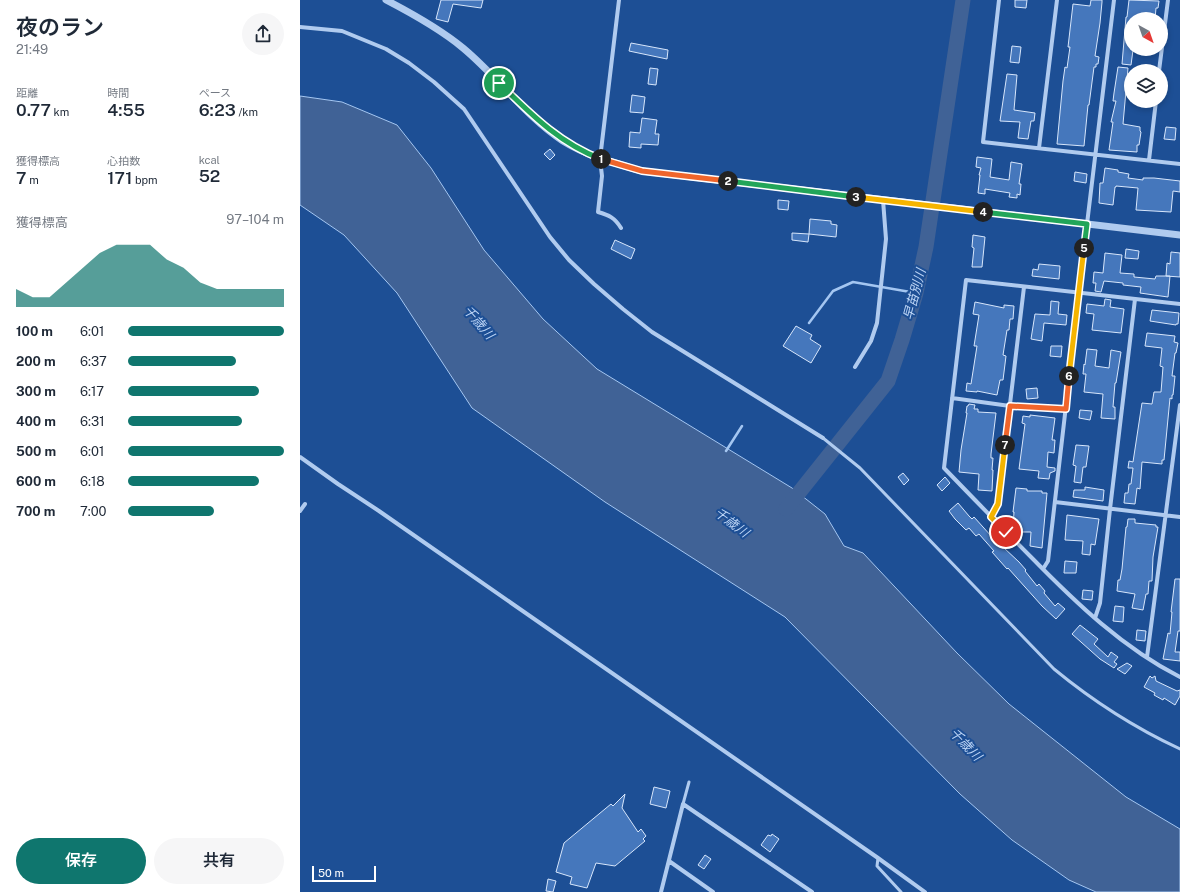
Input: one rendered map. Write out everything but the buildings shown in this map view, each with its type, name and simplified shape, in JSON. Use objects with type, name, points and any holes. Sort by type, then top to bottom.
[{"type":"street","points":[[386,0],[422,19],[463,48],[535,118],[564,141],[600,159],[642,171],[1180,235]]},
{"type":"street","points":[[619,0],[600,159],[602,176],[598,212],[617,220],[621,228]]},
{"type":"street","points":[[999,0],[983,142],[1180,164]]},
{"type":"street","points":[[1039,148],[1057,0]]},
{"type":"street","points":[[1043,569],[1048,561],[1114,0]]},
{"type":"street","points":[[1161,64],[1168,0]]},
{"type":"street","points":[[300,27],[342,31],[386,49],[410,63],[464,109],[550,237],[569,260],[594,284],[623,310],[652,332],[823,438]]},
{"type":"street","points":[[1148,160],[1155,108]]},
{"type":"street","points":[[854,367],[871,341],[878,314],[886,238],[882,200]]},
{"type":"street","points":[[1180,304],[966,280],[944,468],[1070,597],[1114,635],[1166,670],[1180,677]]},
{"type":"street","points":[[991,517],[998,504],[1024,287]]},
{"type":"street","points":[[1095,618],[1100,603],[1135,299]]},
{"type":"street","points":[[952,398],[1010,406],[1066,409]]},
{"type":"street","points":[[1147,657],[1180,405]]},
{"type":"street","points":[[300,457],[926,892]]},
{"type":"street","points":[[1055,502],[1180,516]]},
{"type":"street","points":[[300,511],[305,504]]},
{"type":"street","points":[[661,892],[683,804],[812,892]]},
{"type":"street","points":[[669,861],[713,892]]},
{"type":"lane","points":[[823,438],[860,468],[1054,669],[1084,694],[1118,716],[1151,736],[1180,749]]},
{"type":"lane","points":[[683,804],[689,782]]},
{"type":"lane","points":[[878,858],[877,866],[901,892]]},
{"type":"water","name":"千歳川","points":[[300,96],[342,102],[397,125],[431,168],[484,250],[543,319],[597,369],[792,488],[825,514],[844,546],[863,553],[957,653],[1009,704],[1126,797],[1180,829],[1180,892],[1096,892],[1069,880],[1012,840],[960,794],[785,617],[605,502],[472,408],[397,293],[344,235],[300,205]]},
{"type":"waterway","name":"早苗別川","points":[[786,509],[888,381],[916,293],[926,247],[963,0]]},
{"type":"waterway","points":[[809,323],[833,291],[853,282],[916,293]]},
{"type":"waterway","points":[[726,451],[742,426]]},
{"type":"route","points":[[499,83],[535,118],[564,141],[600,159],[642,171],[1087,224],[1066,409],[1010,406],[998,504],[991,517],[1006,532]]}]
